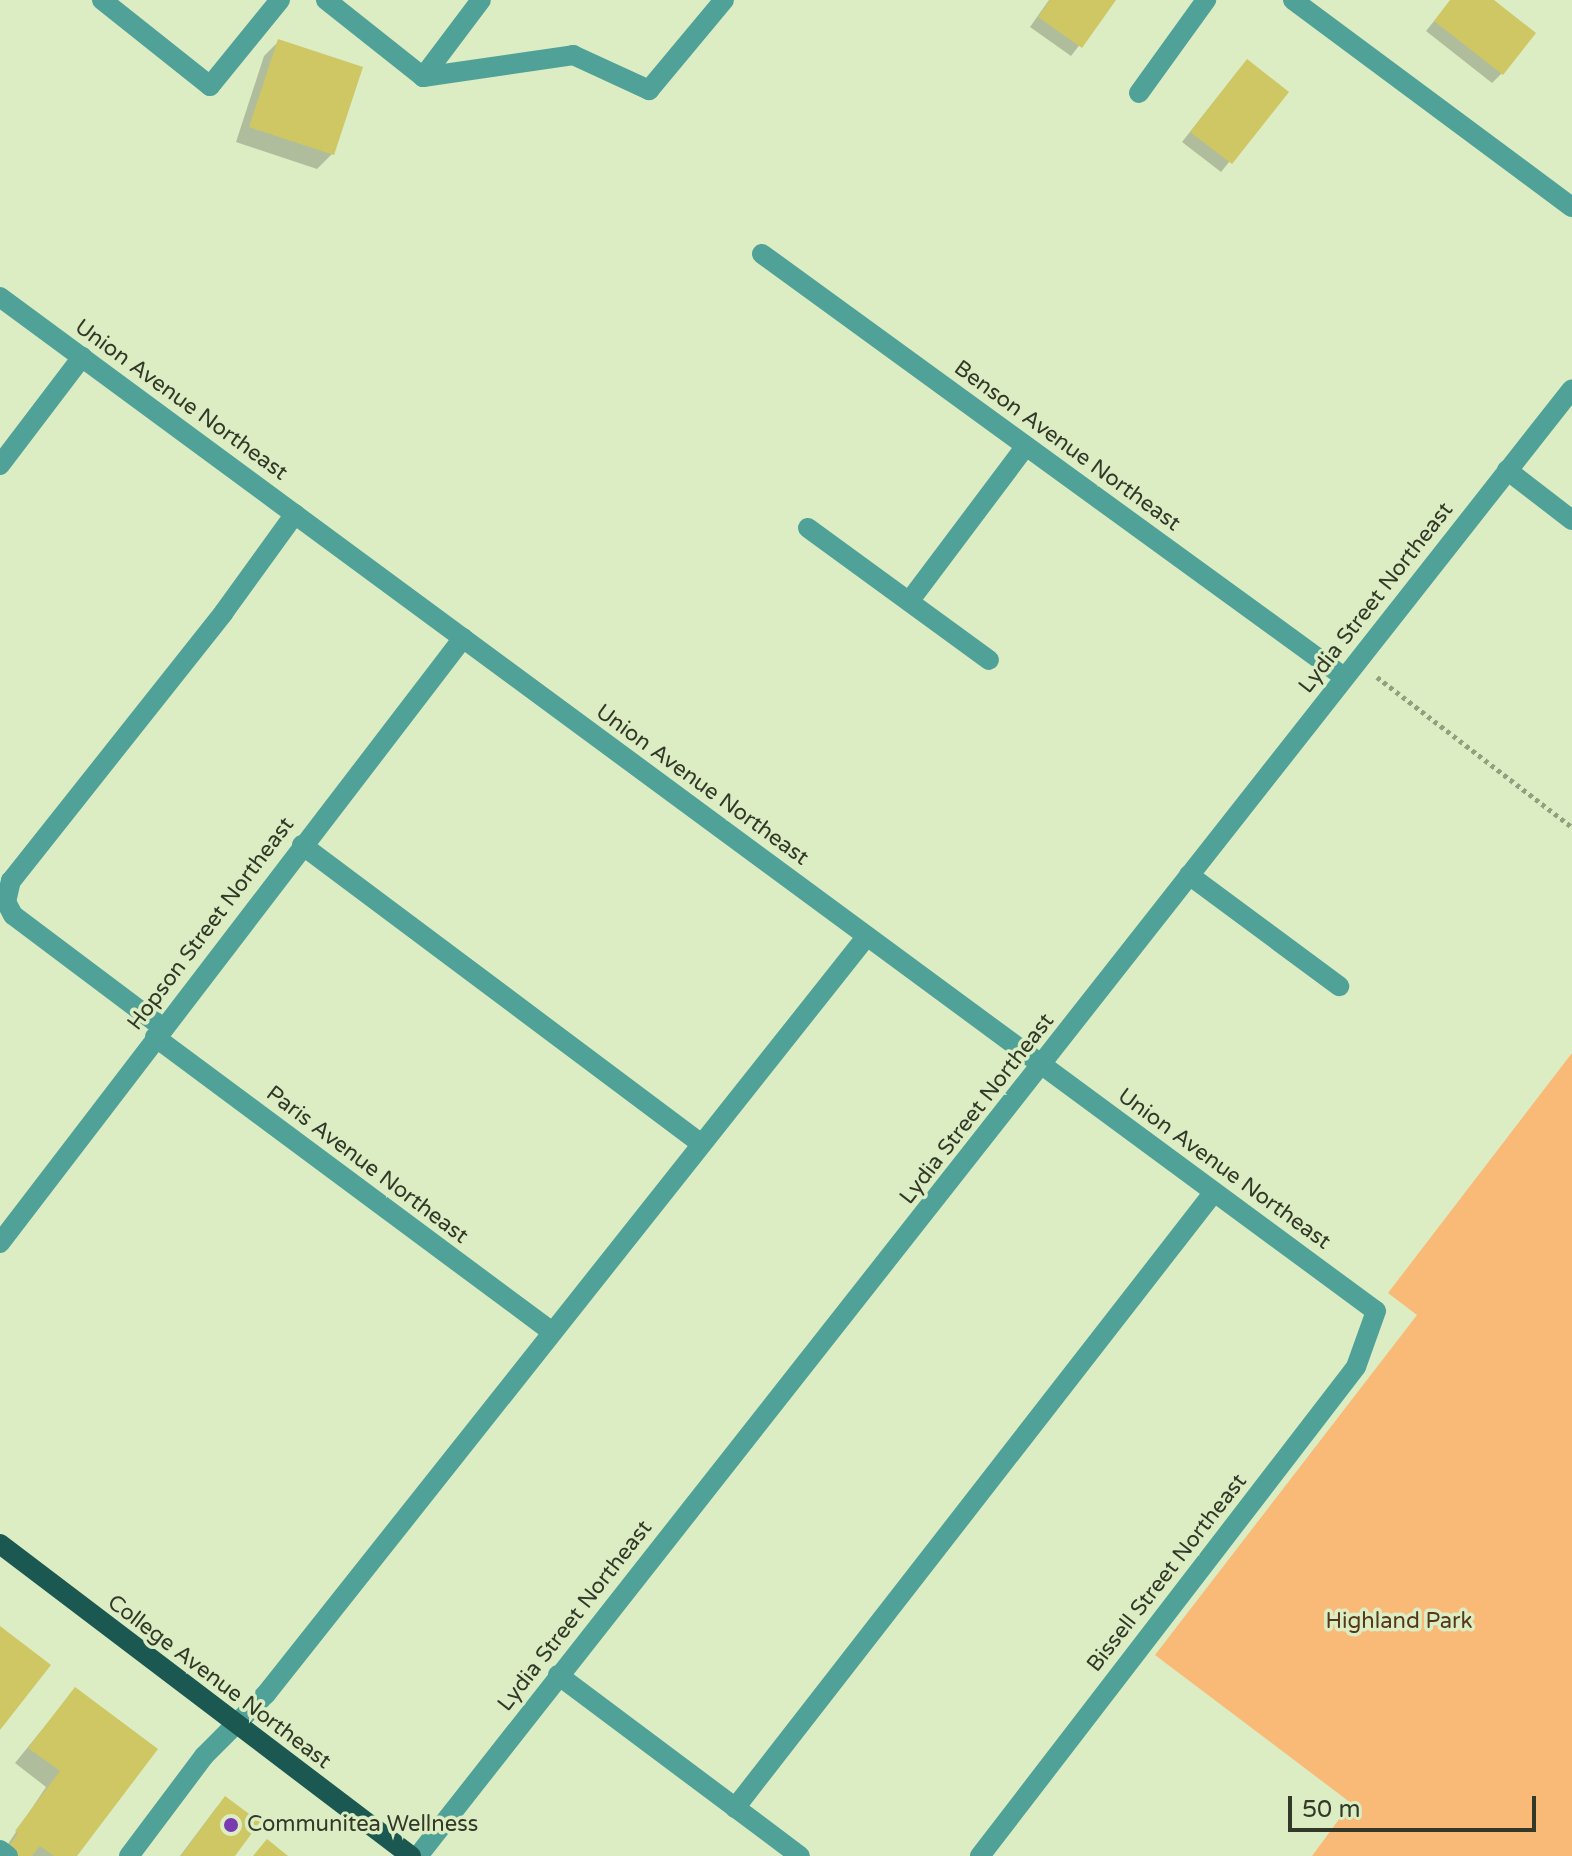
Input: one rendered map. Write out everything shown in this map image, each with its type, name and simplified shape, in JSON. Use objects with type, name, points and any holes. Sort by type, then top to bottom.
[{"type":"main road","name":"College Avenue Northeast","points":[[0,1544],[411,1856]]},
{"type":"street","points":[[102,0],[210,86],[280,0]]},
{"type":"street","points":[[326,0],[423,77],[573,55],[649,90],[724,0]]},
{"type":"street","points":[[423,77],[481,0]]},
{"type":"street","points":[[1139,93],[1206,0]]},
{"type":"street","points":[[1293,0],[1572,207]]},
{"type":"street","name":"Benson Avenue Northeast","points":[[762,254],[1344,677]]},
{"type":"street","name":"Union Avenue Northeast","points":[[0,297],[1376,1311]]},
{"type":"street","points":[[0,465],[82,357]]},
{"type":"street","name":"Lydia Street Northeast","points":[[418,1856],[558,1675],[1043,1066],[1189,875],[1572,389]]},
{"type":"street","points":[[911,599],[1026,446]]},
{"type":"street","points":[[1507,470],[1572,520]]},
{"type":"street","name":"Paris Avenue Northeast","points":[[295,514],[215,625],[11,881],[6,902],[13,915],[159,1032],[552,1332]]},
{"type":"street","points":[[808,528],[911,599],[989,660]]},
{"type":"street","name":"Hopson Street Northeast","points":[[0,1243],[463,638]]},
{"type":"street","points":[[302,845],[701,1144]]},
{"type":"street","points":[[1189,875],[1339,986]]},
{"type":"street","points":[[129,1856],[204,1756],[276,1682],[867,936]]},
{"type":"street","points":[[735,1808],[1214,1192]]},
{"type":"street","name":"Bissell Street Northeast","points":[[980,1856],[1356,1367],[1376,1311]]},
{"type":"street","points":[[558,1675],[800,1856]]},
{"type":"street","points":[[0,1850],[8,1856]]},
{"type":"path","points":[[1377,676],[1572,827]]},
{"type":"green space","name":"Highland Park","points":[[1572,1053],[1572,1856],[1312,1856],[1351,1803],[1155,1655],[1417,1315],[1388,1293]]},
{"type":"building","points":[[1050,0],[1116,0],[1082,48],[1038,17]]},
{"type":"building","points":[[1450,0],[1494,0],[1536,33],[1503,75],[1434,21]]},
{"type":"building","points":[[278,39],[363,67],[334,155],[249,127]]},
{"type":"building","points":[[1247,59],[1289,92],[1232,164],[1190,132]]},
{"type":"building","points":[[0,1626],[51,1665],[0,1730]]},
{"type":"building","points":[[75,1687],[158,1749],[77,1856],[54,1856],[40,1846],[32,1856],[16,1856],[7,1849],[18,1833],[15,1831],[60,1771],[28,1748]]},
{"type":"building","name":"Communitea Wellness","points":[[225,1796],[260,1822],[235,1856],[181,1856]]},
{"type":"building","points":[[267,1839],[288,1856],[253,1856]]},
{"type":"place","name":"Communitea Wellness","points":[[231,1825]]}]
